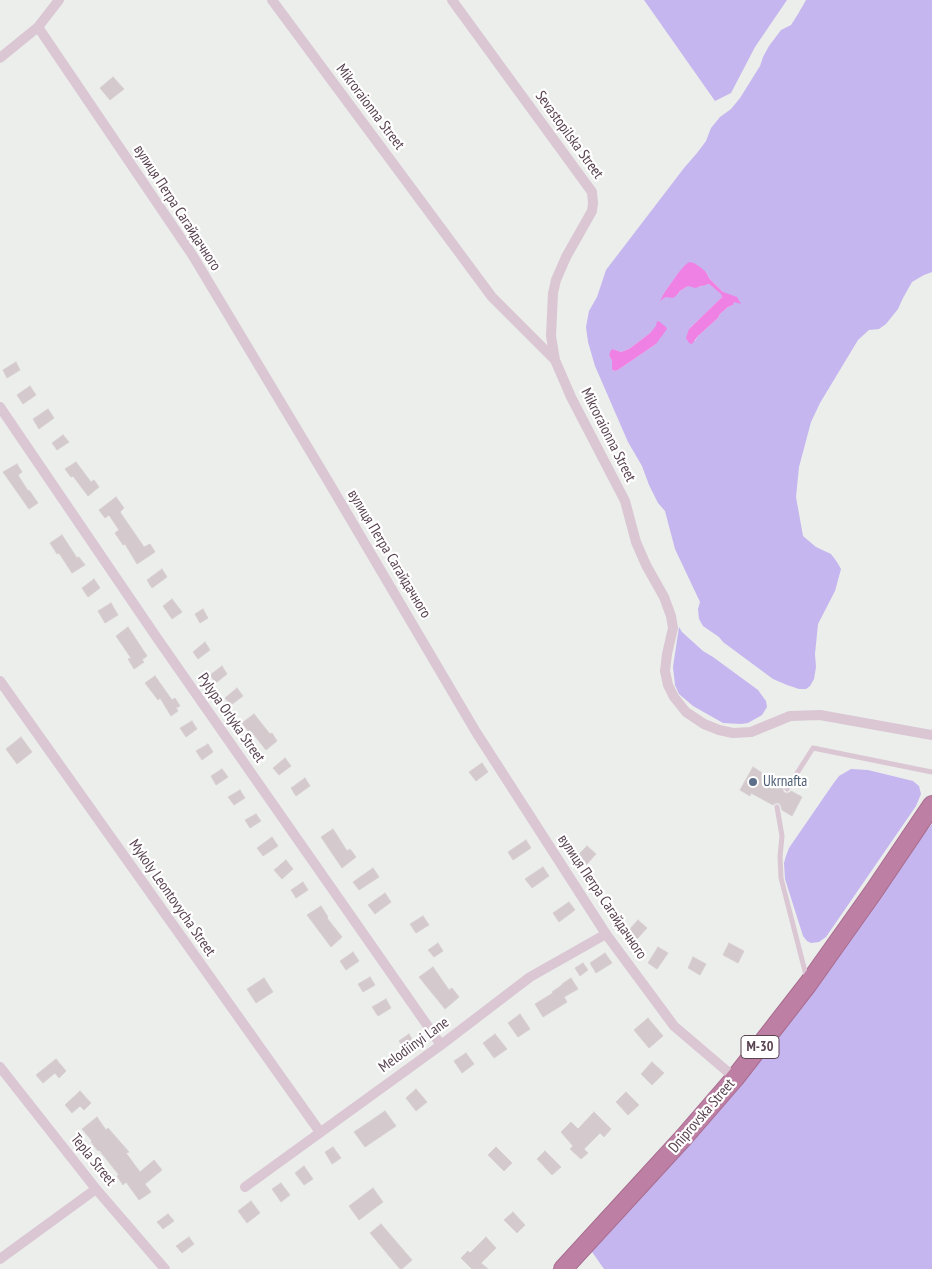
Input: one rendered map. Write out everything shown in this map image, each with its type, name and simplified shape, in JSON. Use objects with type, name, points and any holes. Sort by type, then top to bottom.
[{"type":"highway","name":"Dniprovska Street","points":[[570,1265],[735,1078],[808,984],[932,805]]},
{"type":"street","points":[[0,58],[38,27],[59,0]]},
{"type":"street","name":"Mikroraionna Street","points":[[272,0],[492,297],[555,360],[584,422],[625,501],[636,542],[646,565],[664,597],[673,628],[665,671],[668,685],[674,697],[686,712],[704,724],[733,733],[751,732],[790,716],[820,715],[932,735]]},
{"type":"street","name":"Sevastopilska Street","points":[[452,0],[592,192],[592,211],[560,269],[554,287],[551,336],[555,360]]},
{"type":"street","name":"вулиця Петра Сагайдачного","points":[[38,27],[193,256],[476,732],[606,934],[674,1026],[735,1078]]},
{"type":"street","name":"Pylypa Orlyka Street","points":[[0,407],[157,638],[441,1045]]},
{"type":"street","name":"Mykoly Leontovycha Street","points":[[0,681],[320,1132]]},
{"type":"street","name":"Melodiinyi Lane","points":[[245,1187],[530,978],[606,934]]},
{"type":"street","name":"Tepla Street","points":[[0,1067],[96,1188],[165,1269]]},
{"type":"street","points":[[0,1259],[96,1188]]},
{"type":"lane","points":[[787,788],[813,748],[932,772]]},
{"type":"lane","points":[[776,807],[782,836],[781,878],[808,984]]},
{"type":"shaded area","points":[[644,0],[787,0],[755,47],[731,93],[715,101]]},
{"type":"shaded area","points":[[806,0],[932,0],[932,272],[912,282],[898,309],[886,324],[879,329],[869,330],[858,340],[820,403],[811,422],[799,467],[796,497],[803,536],[816,547],[831,554],[841,569],[835,591],[818,624],[814,679],[806,689],[799,689],[773,679],[703,626],[699,619],[698,609],[700,602],[675,549],[665,511],[658,503],[642,466],[628,442],[595,366],[586,327],[589,311],[597,297],[606,270],[706,141],[711,128],[740,98],[760,66],[769,46],[781,30],[791,25]],"holes":[[[684,266],[706,272],[733,305],[720,314],[695,341],[689,329],[722,297],[722,294],[709,284],[700,287],[688,286],[677,295],[661,300]],[[657,326],[656,344],[618,370],[612,370],[612,361],[609,355],[613,349],[621,352],[629,349]]]},
{"type":"shaded area","points":[[689,262],[700,267],[723,292],[737,297],[741,304],[734,302],[692,344],[686,338],[689,329],[722,297],[709,284],[695,288],[688,286],[673,298],[666,297],[660,301],[679,272]]},
{"type":"shaded area","points":[[657,321],[667,329],[656,344],[618,370],[612,370],[612,361],[609,355],[611,350],[621,352],[629,349],[650,333],[656,326]]},
{"type":"shaded area","points":[[679,627],[703,651],[758,690],[766,701],[767,707],[762,715],[748,723],[723,723],[693,706],[679,694],[675,685],[673,667]]},
{"type":"shaded area","points":[[851,769],[868,770],[913,781],[919,786],[921,794],[916,806],[826,937],[819,942],[811,943],[803,936],[785,879],[784,863],[789,848],[833,784],[839,776]]},
{"type":"shaded area","points":[[932,824],[932,1269],[604,1269],[590,1249]]},
{"type":"building","points":[[113,77],[124,89],[110,100],[100,88]]},
{"type":"building","points":[[16,362],[20,370],[7,378],[3,370]]},
{"type":"building","points":[[30,386],[36,395],[23,404],[17,395]]},
{"type":"building","points":[[48,409],[54,418],[39,429],[33,419]]},
{"type":"building","points":[[63,435],[69,442],[57,450],[52,443]]},
{"type":"building","points":[[76,462],[91,482],[94,480],[99,487],[88,496],[73,476],[71,477],[65,469]]},
{"type":"building","points":[[17,464],[22,472],[18,475],[38,503],[29,509],[3,472]]},
{"type":"building","points":[[116,497],[124,508],[120,512],[144,547],[150,544],[155,552],[137,564],[125,544],[123,545],[115,533],[119,530],[109,515],[105,518],[99,510]]},
{"type":"building","points":[[62,535],[77,558],[79,557],[85,565],[72,573],[50,543]]},
{"type":"building","points":[[162,569],[167,577],[152,588],[147,580]]},
{"type":"building","points":[[94,579],[100,588],[88,597],[82,588]]},
{"type":"building","points":[[172,599],[182,612],[172,619],[163,606]]},
{"type":"building","points":[[111,603],[118,615],[105,623],[98,611]]},
{"type":"building","points":[[203,609],[208,618],[200,623],[195,614]]},
{"type":"building","points":[[128,627],[147,656],[142,660],[144,662],[134,669],[128,659],[131,658],[116,636]]},
{"type":"building","points":[[205,642],[210,650],[198,659],[193,652]]},
{"type":"building","points":[[222,666],[227,674],[216,683],[210,675]]},
{"type":"building","points":[[155,676],[172,700],[175,698],[180,706],[176,708],[178,711],[171,716],[160,698],[158,700],[145,683]]},
{"type":"building","points":[[237,688],[243,696],[231,705],[225,698]]},
{"type":"building","points":[[254,714],[277,741],[266,750],[242,723]]},
{"type":"building","points":[[192,721],[197,729],[186,737],[180,728]]},
{"type":"building","points":[[21,737],[32,752],[17,764],[6,749]]},
{"type":"building","points":[[208,744],[213,752],[202,760],[196,751]]},
{"type":"building","points":[[285,758],[291,766],[279,775],[273,768]]},
{"type":"building","points":[[482,763],[488,772],[476,781],[469,772]]},
{"type":"building","points":[[753,767],[783,787],[785,793],[791,791],[802,797],[792,816],[782,810],[779,803],[773,805],[751,793],[750,796],[740,790]]},
{"type":"building","points":[[222,769],[228,777],[216,785],[211,776]]},
{"type":"building","points":[[305,778],[310,786],[296,796],[291,788]]},
{"type":"building","points":[[240,790],[245,798],[234,805],[228,797]]},
{"type":"building","points":[[256,814],[261,821],[250,828],[245,820]]},
{"type":"building","points":[[333,829],[347,851],[350,849],[356,857],[342,868],[321,837]]},
{"type":"building","points":[[272,837],[278,846],[263,856],[257,848]]},
{"type":"building","points":[[526,840],[531,848],[513,860],[508,852]]},
{"type":"building","points":[[587,846],[596,854],[586,865],[576,857]]},
{"type":"building","points":[[286,860],[293,869],[282,879],[274,870]]},
{"type":"building","points":[[543,867],[549,876],[532,888],[525,879]]},
{"type":"building","points":[[373,868],[379,877],[359,890],[353,882]]},
{"type":"building","points":[[303,882],[308,890],[296,898],[291,890]]},
{"type":"building","points":[[385,893],[391,902],[375,914],[368,905]]},
{"type":"building","points":[[569,902],[575,910],[559,922],[553,913]]},
{"type":"building","points":[[321,906],[327,918],[342,937],[331,947],[307,915]]},
{"type":"building","points":[[423,916],[429,925],[416,933],[410,924]]},
{"type":"building","points":[[638,920],[647,928],[637,939],[628,931]]},
{"type":"building","points":[[438,943],[443,951],[434,957],[428,950]]},
{"type":"building","points":[[729,943],[744,951],[738,963],[723,955]]},
{"type":"building","points":[[658,947],[668,953],[657,969],[648,963]]},
{"type":"building","points":[[353,952],[359,961],[346,970],[340,961]]},
{"type":"building","points":[[605,953],[612,963],[596,973],[590,963]]},
{"type":"building","points":[[693,957],[706,964],[700,975],[688,968]]},
{"type":"building","points":[[583,963],[588,970],[580,976],[575,968]]},
{"type":"building","points":[[433,967],[449,990],[452,988],[459,997],[445,1009],[419,977]]},
{"type":"building","points":[[370,977],[375,985],[363,992],[358,984]]},
{"type":"building","points":[[264,978],[273,992],[256,1003],[247,989]]},
{"type":"building","points":[[571,978],[578,989],[564,997],[567,1002],[543,1017],[535,1004],[553,993]]},
{"type":"building","points":[[386,999],[391,1008],[378,1016],[372,1007]]},
{"type":"building","points":[[520,1014],[530,1029],[518,1037],[508,1023]]},
{"type":"building","points":[[648,1018],[663,1036],[649,1048],[634,1030]]},
{"type":"building","points":[[409,1034],[413,1042],[404,1048],[399,1041]]},
{"type":"building","points":[[495,1034],[507,1049],[494,1058],[483,1043]]},
{"type":"building","points":[[466,1053],[474,1064],[462,1073],[454,1061]]},
{"type":"building","points":[[56,1059],[66,1071],[59,1078],[55,1073],[43,1083],[36,1075]]},
{"type":"building","points":[[652,1062],[664,1073],[652,1085],[641,1074]]},
{"type":"building","points":[[416,1089],[427,1102],[416,1111],[406,1098]]},
{"type":"building","points":[[80,1091],[91,1103],[84,1110],[80,1106],[72,1113],[65,1105]]},
{"type":"building","points":[[626,1092],[639,1105],[628,1115],[616,1102]]},
{"type":"building","points":[[385,1111],[396,1126],[365,1147],[354,1132]]},
{"type":"building","points":[[594,1112],[611,1129],[604,1137],[600,1133],[584,1149],[588,1153],[581,1159],[570,1149],[573,1146],[561,1132],[571,1122],[578,1129]]},
{"type":"building","points":[[97,1117],[106,1130],[108,1128],[129,1152],[126,1153],[140,1172],[154,1160],[162,1170],[145,1184],[151,1192],[139,1200],[126,1182],[123,1185],[117,1176],[119,1175],[82,1129]]},
{"type":"building","points":[[333,1147],[341,1158],[332,1164],[325,1152]]},
{"type":"building","points":[[496,1147],[512,1163],[504,1171],[488,1155]]},
{"type":"building","points":[[545,1151],[561,1167],[552,1175],[537,1159]]},
{"type":"building","points":[[304,1166],[313,1179],[304,1185],[295,1173]]},
{"type":"building","points":[[281,1183],[290,1195],[281,1202],[272,1189]]},
{"type":"building","points":[[373,1188],[383,1202],[359,1220],[349,1206]]},
{"type":"building","points":[[251,1201],[260,1213],[247,1223],[238,1211]]},
{"type":"building","points":[[513,1212],[525,1225],[517,1233],[504,1220]]},
{"type":"building","points":[[168,1214],[174,1221],[163,1229],[157,1222]]},
{"type":"building","points":[[381,1224],[412,1260],[402,1269],[370,1233]]},
{"type":"building","points":[[189,1237],[194,1244],[182,1253],[176,1246]]},
{"type":"building","points":[[486,1237],[496,1248],[481,1263],[488,1269],[472,1269],[461,1258],[468,1251],[470,1253]]},
{"type":"place","name":"Ukrnafta","points":[[753,782]]}]
